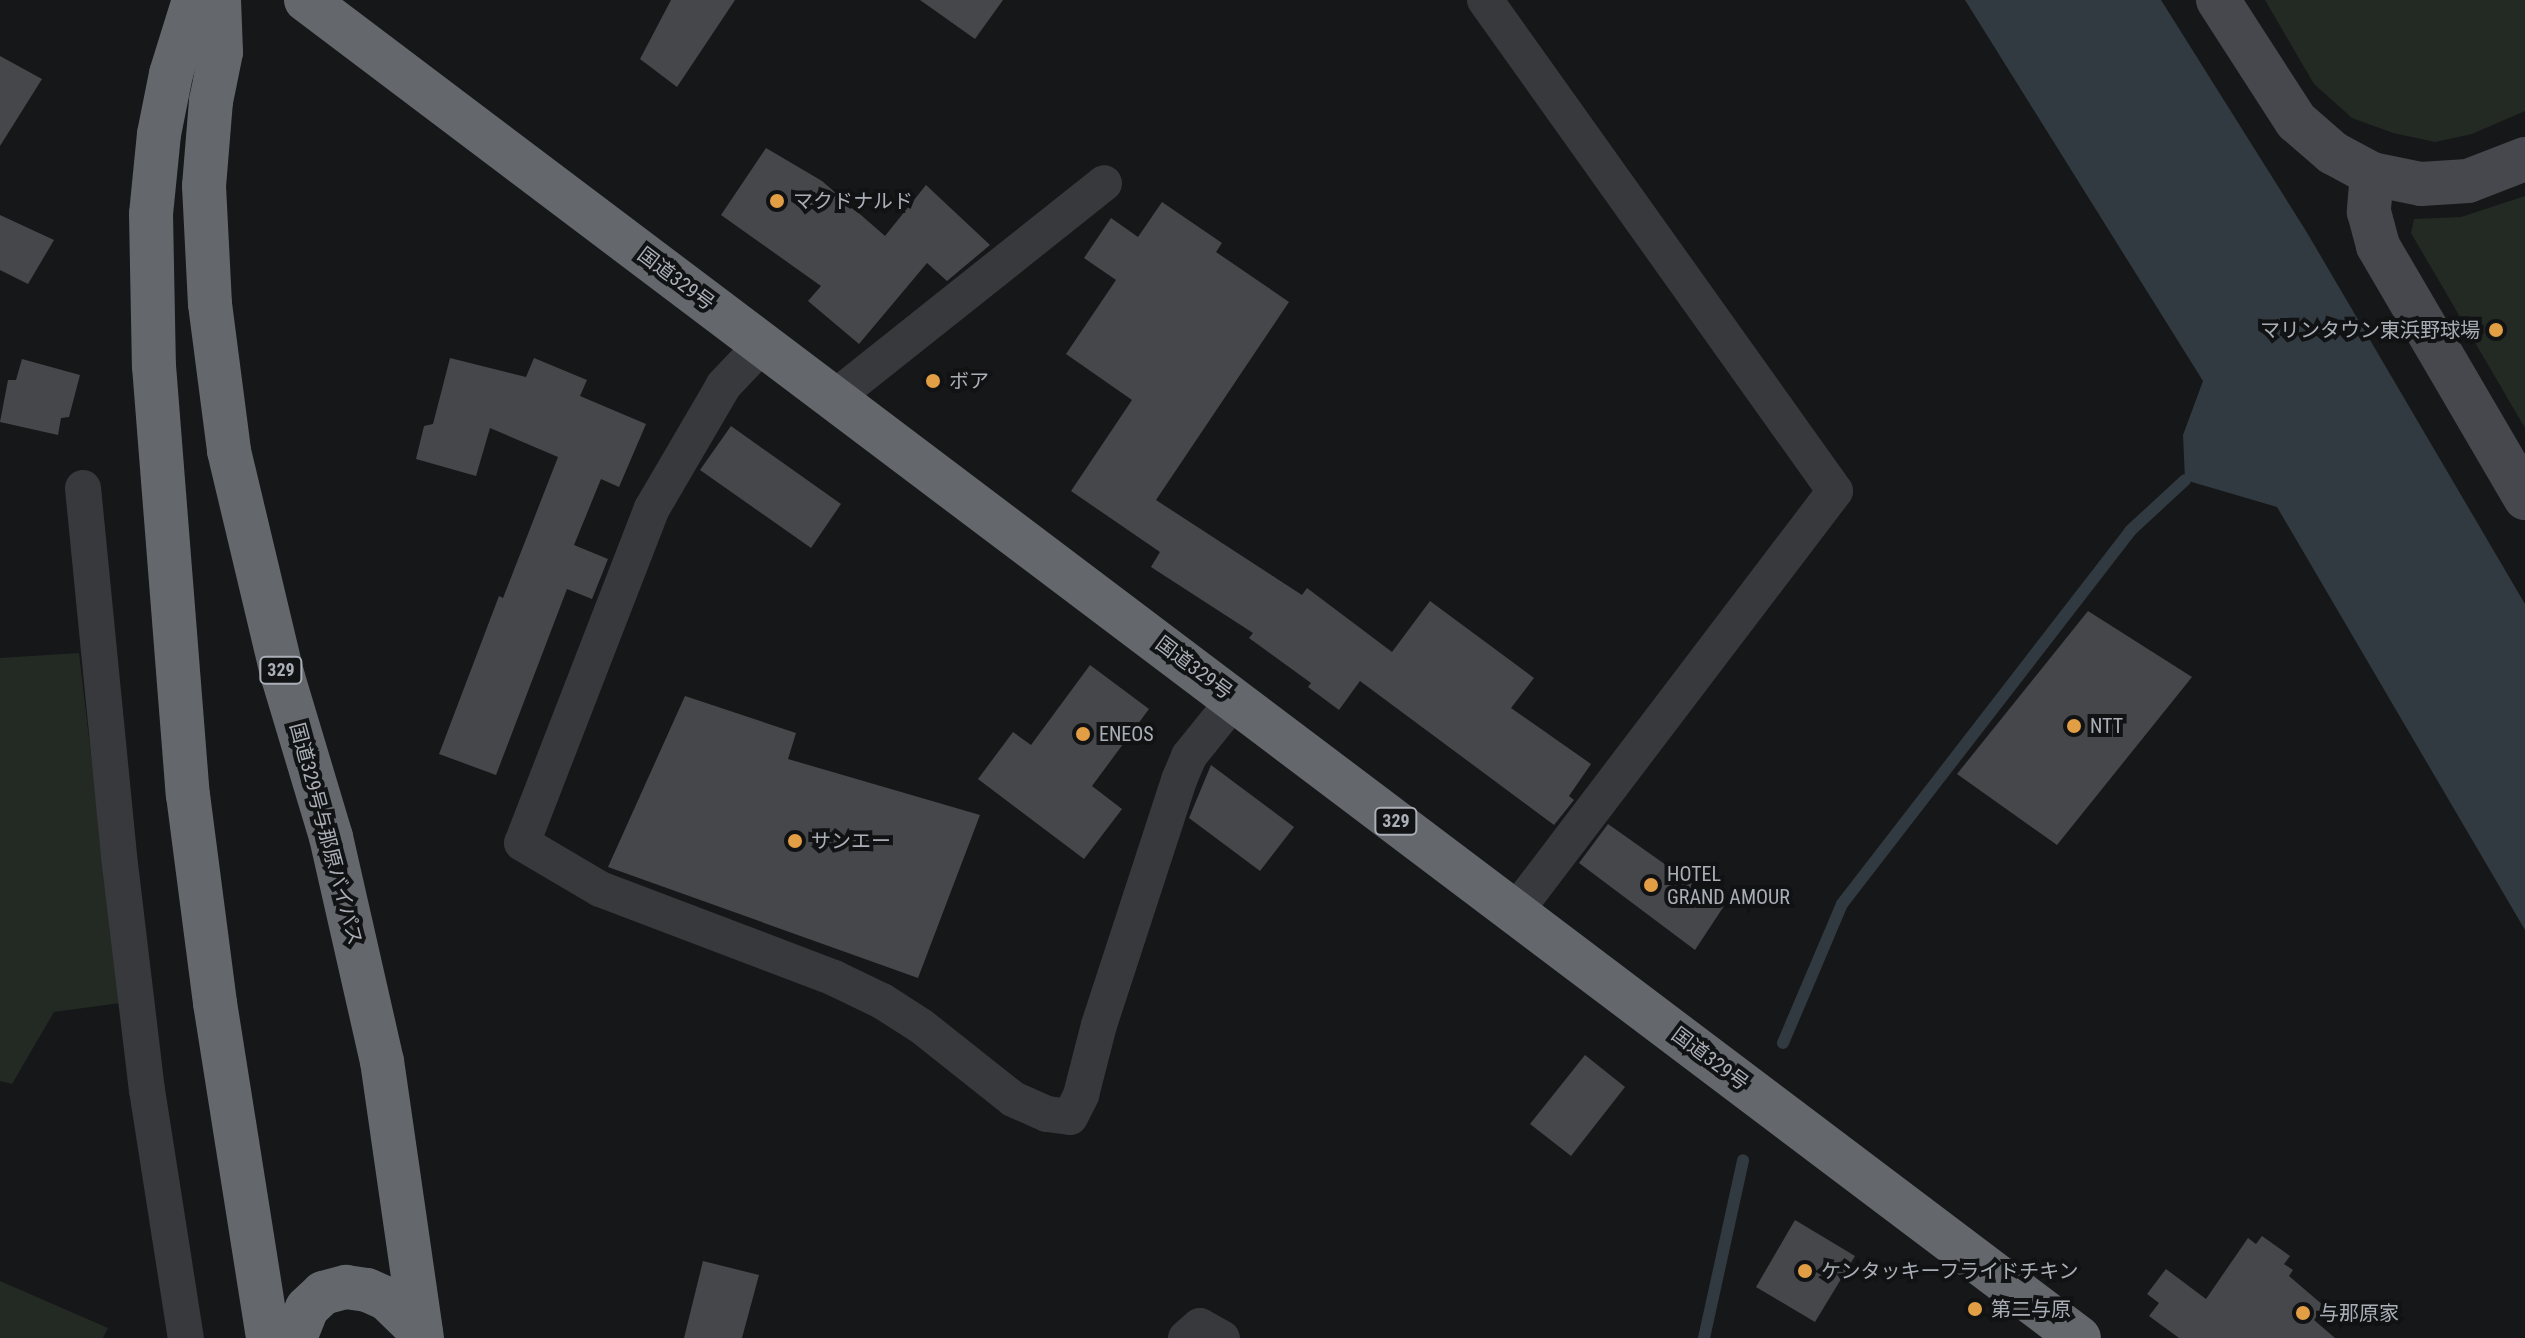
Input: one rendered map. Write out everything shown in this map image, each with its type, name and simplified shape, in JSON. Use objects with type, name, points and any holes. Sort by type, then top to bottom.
[{"type":"highway","points":[[194,0],[171,74],[159,134],[151,214],[154,366],[188,795],[215,1003],[268,1338]]},
{"type":"highway","name":"国道329号与那原バイパス","points":[[219,0],[221,52],[211,101],[204,186],[210,304],[229,451],[283,677],[331,837],[382,1061],[422,1335]]},
{"type":"highway","name":"国道329号","points":[[306,0],[2079,1338]]},
{"type":"highway","points":[[295,1338],[307,1308],[323,1293],[346,1287],[367,1290],[387,1299],[422,1335]]},
{"type":"street","points":[[1485,0],[1835,491],[1515,912]]},
{"type":"street","points":[[2218,0],[2296,121],[2333,153],[2372,174],[2421,184],[2468,181],[2525,159]]},
{"type":"street","points":[[2372,174],[2369,212],[2378,246],[2525,498]]},
{"type":"street","points":[[834,398],[1104,183]]},
{"type":"street","points":[[763,344],[724,385],[652,508],[522,843],[600,889],[834,978],[882,1001],[921,1026],[1013,1099],[1047,1114],[1070,1117],[1081,1095],[1099,1025],[1179,780],[1189,756],[1235,699]]},
{"type":"street","points":[[83,488],[119,856],[145,1074],[186,1338]]},
{"type":"street","points":[[1186,1338],[1200,1326],[1222,1338]]},
{"type":"shaded area","points":[[1965,0],[2161,0],[2306,231],[2525,604],[2525,930],[2277,507],[2185,480],[2183,435],[2203,381]]},
{"type":"shaded area","points":[[2265,0],[2525,0],[2525,111],[2472,134],[2435,142],[2393,133],[2352,118],[2314,84]]},
{"type":"shaded area","name":"マリンタウン東浜野球場","points":[[2525,196],[2525,428],[2411,233],[2414,219],[2461,217]]},
{"type":"shaded area","points":[[79,653],[120,1003],[54,1012],[12,1084],[0,1081],[0,658]]},
{"type":"shaded area","points":[[0,1281],[108,1328],[103,1338],[0,1338]]},
{"type":"building","points":[[671,0],[735,0],[677,87],[640,59]]},
{"type":"building","points":[[920,0],[1003,0],[975,39]]},
{"type":"building","points":[[0,56],[42,79],[0,146]]},
{"type":"building","points":[[766,148],[822,181],[885,236],[926,185],[990,245],[947,281],[927,263],[859,344],[808,301],[821,286],[721,215]]},
{"type":"building","points":[[1162,202],[1222,243],[1216,252],[1289,302],[1156,500],[1302,595],[1307,588],[1392,652],[1430,601],[1534,678],[1511,708],[1591,764],[1569,796],[1574,800],[1554,825],[1360,681],[1339,710],[1308,687],[1311,683],[1249,638],[1253,633],[1151,567],[1160,552],[1071,491],[1132,400],[1066,354],[1116,280],[1084,258],[1111,218],[1138,237]]},
{"type":"building","points":[[0,215],[54,240],[28,284],[0,270]]},
{"type":"building","points":[[450,358],[526,377],[534,358],[587,380],[580,396],[646,424],[619,487],[601,479],[574,545],[608,559],[592,599],[567,589],[496,775],[439,754],[499,596],[503,598],[558,457],[490,428],[476,476],[416,459],[424,426],[433,424]]},
{"type":"building","points":[[22,359],[80,375],[69,417],[61,418],[58,435],[0,422],[8,380],[16,380]]},
{"type":"building","points":[[731,426],[841,504],[811,548],[700,470]]},
{"type":"building","name":"NTT","points":[[2088,611],[2192,677],[2057,845],[1957,774]]},
{"type":"building","points":[[1090,665],[1149,709],[1092,786],[1122,809],[1084,859],[978,779],[1013,732],[1031,745]]},
{"type":"building","name":"サンエー","points":[[685,696],[796,733],[788,759],[980,815],[918,978],[608,867]]},
{"type":"building","points":[[1211,765],[1294,827],[1260,871],[1189,818]]},
{"type":"building","name":"HOTEL GRAND AMOUR","points":[[1608,824],[1724,906],[1695,950],[1579,863]]},
{"type":"building","points":[[1585,1055],[1625,1087],[1571,1156],[1530,1124]]},
{"type":"building","name":"ケンタッキーフライドチキン","points":[[1795,1220],[1855,1256],[1815,1322],[1756,1287]]},
{"type":"building","points":[[2262,1236],[2290,1256],[2284,1264],[2293,1270],[2289,1276],[2324,1306],[2314,1320],[2335,1338],[2179,1338],[2149,1316],[2159,1303],[2147,1294],[2166,1269],[2206,1299],[2248,1238],[2256,1244]]},
{"type":"building","points":[[703,1261],[759,1275],[742,1338],[684,1338]]},
{"type":"waterway","points":[[1783,1043],[1842,904],[2130,531],[2185,480]]},
{"type":"waterway","points":[[1704,1338],[1743,1160]]},
{"type":"place","name":"マクドナルド","points":[[777,201]]},
{"type":"place","name":"マリンタウン東浜野球場","points":[[2496,330]]},
{"type":"place","name":"ボア","points":[[933,381]]},
{"type":"place","name":"NTT","points":[[2074,726]]},
{"type":"place","name":"ENEOS","points":[[1083,734]]},
{"type":"place","name":"サンエー","points":[[795,841]]},
{"type":"place","name":"HOTEL GRAND AMOUR","points":[[1651,885]]},
{"type":"place","name":"ケンタッキーフライドチキン","points":[[1805,1271]]},
{"type":"place","name":"第二与原","points":[[1975,1309]]},
{"type":"place","name":"与那原家","points":[[2303,1313]]}]
